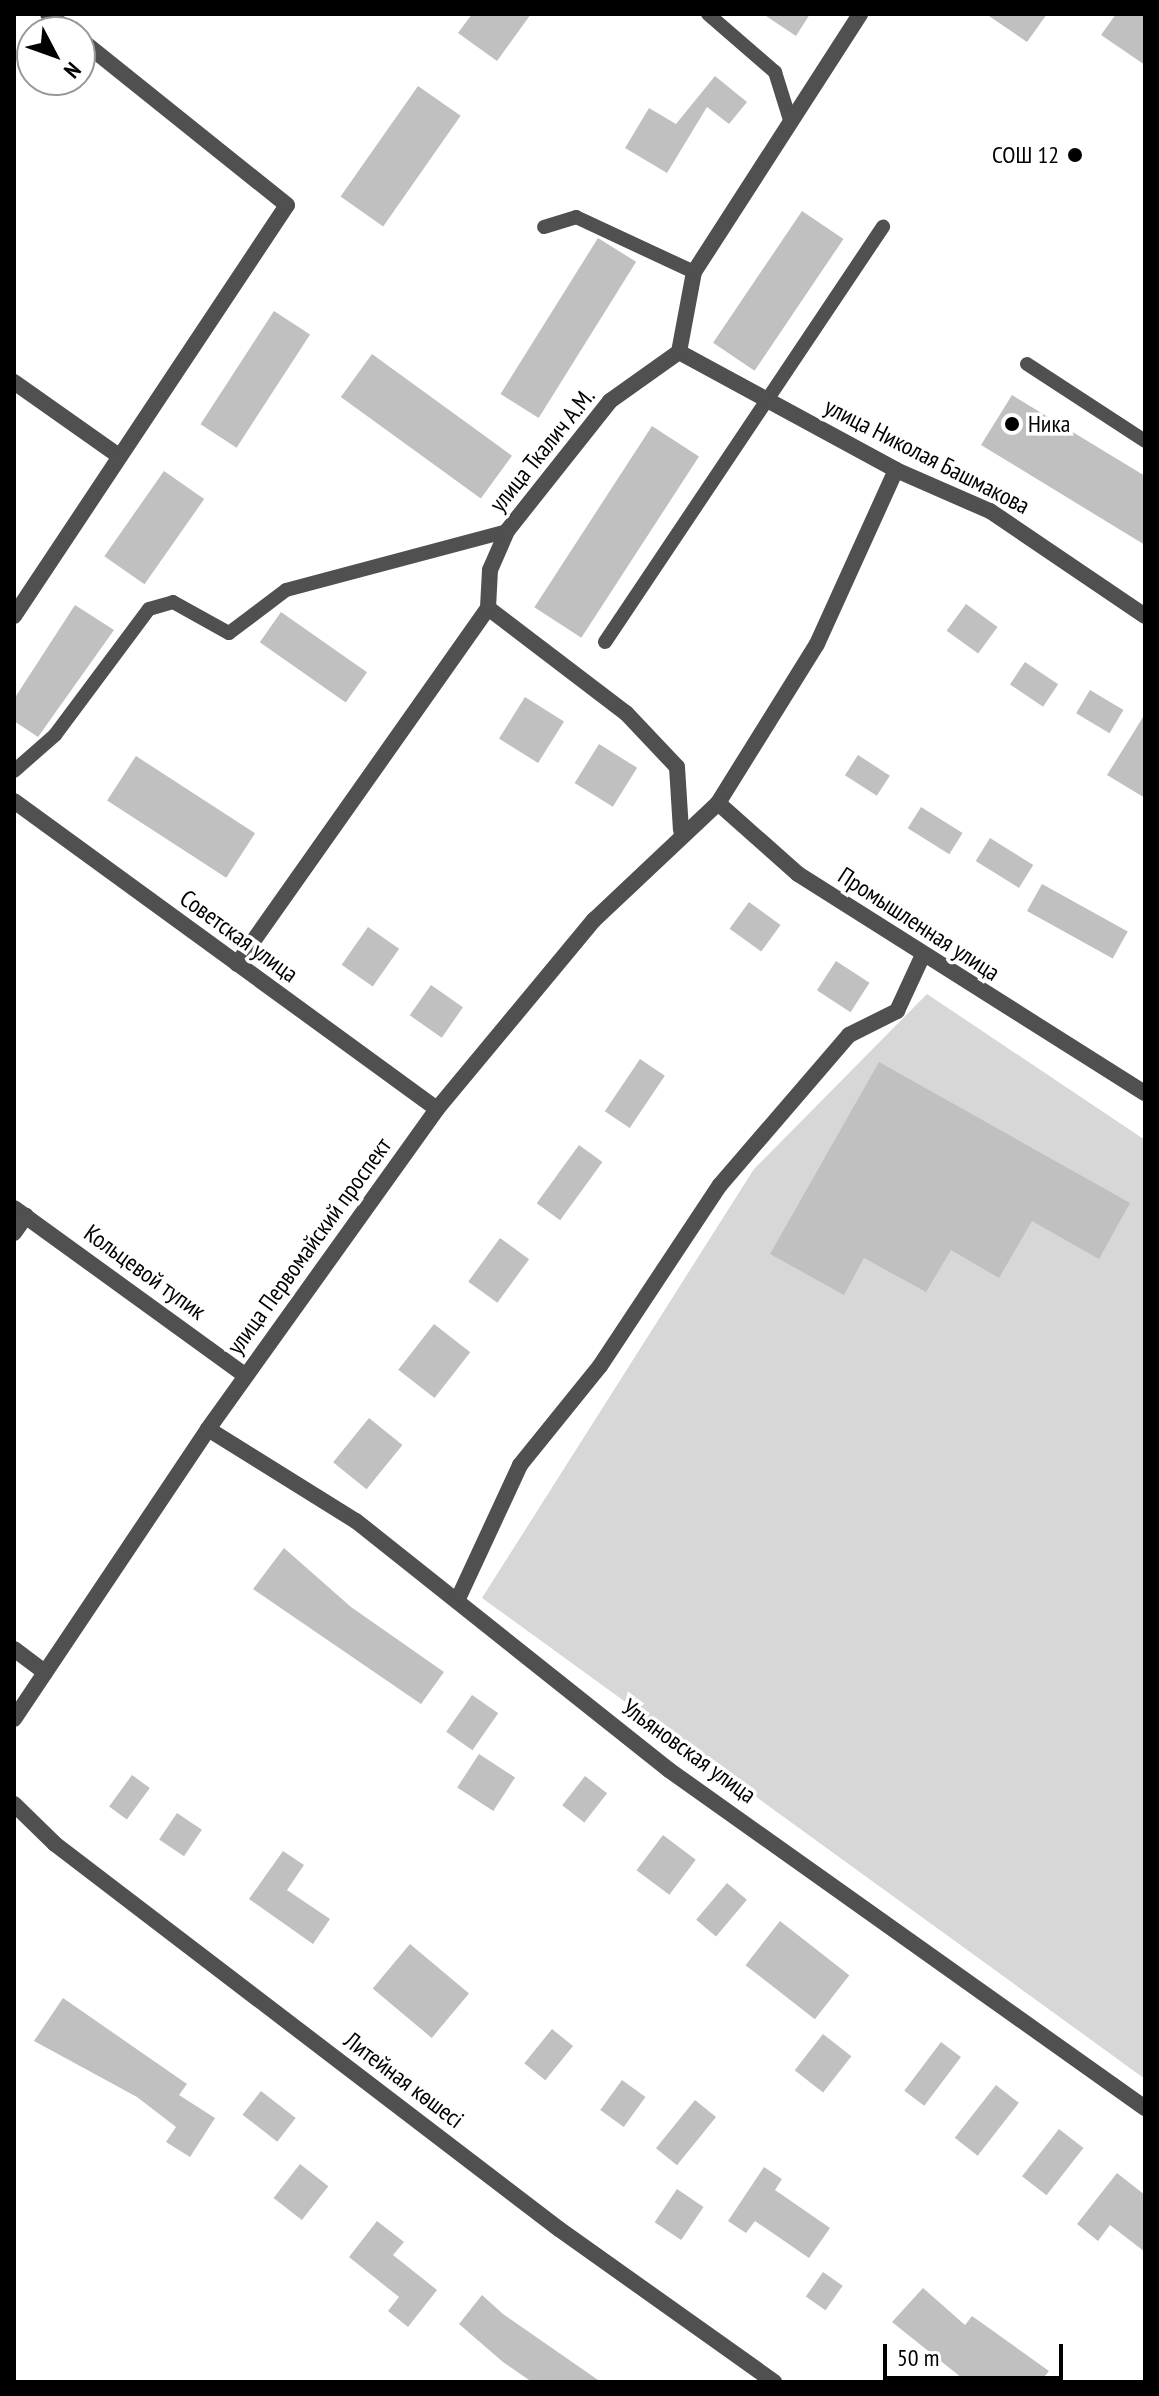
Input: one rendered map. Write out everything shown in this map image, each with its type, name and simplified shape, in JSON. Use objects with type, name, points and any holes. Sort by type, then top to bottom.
[{"type":"street","points":[[679,352],[694,272],[860,14]]},
{"type":"street","points":[[14,616],[287,205],[96,52]]},
{"type":"street","name":"улица Николая Башмакова","points":[[679,352],[896,470],[990,511],[1145,616]]},
{"type":"street","name":"улица Ткалич А.М.","points":[[488,608],[490,570],[507,531],[610,401],[679,352]]},
{"type":"street","points":[[14,382],[119,456]]},
{"type":"street","points":[[681,830],[718,803],[817,644],[896,470]]},
{"type":"street","points":[[237,964],[488,608],[626,713],[677,767],[681,830]]},
{"type":"street","name":"Советская улица","points":[[14,801],[437,1109]]},
{"type":"street","name":"Промышленная улица","points":[[718,803],[798,874],[922,957],[1145,1093]]},
{"type":"street","name":"улица Первомайский проспект","points":[[14,1719],[208,1429],[437,1109],[594,920],[681,830]]},
{"type":"street","points":[[457,1601],[520,1465],[600,1366],[720,1185],[849,1035],[897,1011],[922,957]]},
{"type":"street","points":[[14,1233],[20,1212]]},
{"type":"street","name":"Кольцевой тупик","points":[[20,1212],[246,1376]]},
{"type":"street","name":"Ульяновская улица","points":[[208,1429],[356,1521],[669,1770],[1145,2108]]},
{"type":"street","points":[[14,1649],[45,1672]]},
{"type":"street","name":"Литейная көшесі","points":[[14,1804],[55,1844],[559,2229],[774,2382]]},
{"type":"lane","points":[[708,14],[775,72],[791,123]]},
{"type":"lane","points":[[544,227],[576,217],[694,272]]},
{"type":"lane","points":[[605,642],[883,227]]},
{"type":"lane","points":[[1027,364],[1145,441]]},
{"type":"lane","points":[[14,771],[55,735],[149,609],[173,602],[229,633],[286,590],[507,531]]},
{"type":"shaded area","points":[[927,994],[1145,1140],[1145,2079],[482,1598],[754,1169]]},
{"type":"building","points":[[472,14],[531,14],[497,61],[458,33]]},
{"type":"building","points":[[763,14],[810,14],[796,36]]},
{"type":"building","points":[[986,14],[1047,14],[1027,42]]},
{"type":"building","points":[[1116,14],[1145,14],[1145,65],[1101,35]]},
{"type":"building","points":[[715,76],[747,102],[729,124],[707,107],[667,173],[625,148],[649,108],[676,124]]},
{"type":"building","points":[[418,86],[461,116],[383,226],[341,197]]},
{"type":"building","points":[[802,211],[843,239],[755,371],[713,343]]},
{"type":"building","points":[[598,238],[636,262],[539,418],[500,394]]},
{"type":"building","points":[[274,311],[310,334],[237,448],[200,424]]},
{"type":"building","points":[[372,354],[512,456],[481,499],[341,397]]},
{"type":"building","points":[[1012,395],[1145,476],[1145,545],[981,445]]},
{"type":"building","points":[[652,426],[699,456],[581,638],[534,607]]},
{"type":"building","points":[[164,471],[204,499],[144,584],[104,556]]},
{"type":"building","points":[[966,604],[998,627],[978,654],[947,631]]},
{"type":"building","points":[[75,605],[114,630],[38,737],[14,721],[14,699]]},
{"type":"building","points":[[281,612],[367,672],[346,703],[260,642]]},
{"type":"building","points":[[1025,662],[1058,684],[1043,707],[1010,684]]},
{"type":"building","points":[[1090,690],[1123,710],[1110,733],[1076,713]]},
{"type":"building","points":[[525,697],[564,721],[538,763],[499,739]]},
{"type":"building","points":[[1145,714],[1145,798],[1107,775]]},
{"type":"building","points":[[599,744],[637,768],[613,807],[575,783]]},
{"type":"building","points":[[858,755],[890,776],[877,796],[845,775]]},
{"type":"building","points":[[136,756],[255,833],[226,878],[107,800]]},
{"type":"building","points":[[921,807],[963,833],[949,854],[908,828]]},
{"type":"building","points":[[990,838],[1033,865],[1019,888],[976,861]]},
{"type":"building","points":[[1042,884],[1128,932],[1113,959],[1027,911]]},
{"type":"building","points":[[749,902],[781,925],[761,952],[730,929]]},
{"type":"building","points":[[368,927],[399,949],[373,986],[342,965]]},
{"type":"building","points":[[836,961],[870,983],[850,1012],[817,990]]},
{"type":"building","points":[[431,985],[463,1007],[442,1038],[410,1015]]},
{"type":"building","points":[[640,1059],[665,1076],[630,1128],[605,1111]]},
{"type":"building","points":[[879,1062],[1130,1203],[1099,1259],[1032,1221],[999,1278],[951,1250],[926,1292],[864,1258],[844,1295],[770,1254]]},
{"type":"building","points":[[579,1145],[602,1162],[560,1220],[537,1203]]},
{"type":"building","points":[[500,1238],[529,1259],[497,1303],[468,1282]]},
{"type":"building","points":[[434,1324],[470,1352],[435,1398],[398,1370]]},
{"type":"building","points":[[369,1418],[402,1445],[367,1489],[333,1462]]},
{"type":"building","points":[[284,1548],[351,1607],[444,1672],[421,1704],[253,1589]]},
{"type":"building","points":[[472,1695],[498,1713],[472,1750],[446,1732]]},
{"type":"building","points":[[479,1754],[515,1777],[493,1811],[457,1788]]},
{"type":"building","points":[[132,1775],[150,1788],[127,1819],[109,1807]]},
{"type":"building","points":[[585,1776],[607,1793],[584,1822],[562,1805]]},
{"type":"building","points":[[177,1813],[202,1830],[184,1856],[159,1840]]},
{"type":"building","points":[[663,1835],[696,1860],[669,1895],[637,1870]]},
{"type":"building","points":[[283,1851],[304,1865],[287,1890],[330,1919],[313,1944],[249,1899]]},
{"type":"building","points":[[727,1883],[747,1900],[716,1936],[696,1920]]},
{"type":"building","points":[[780,1921],[849,1975],[815,2019],[746,1965]]},
{"type":"building","points":[[410,1944],[469,1993],[432,2038],[373,1988]]},
{"type":"building","points":[[63,1998],[187,2084],[179,2095],[215,2118],[190,2157],[166,2142],[176,2127],[137,2097],[34,2041]]},
{"type":"building","points":[[552,2029],[573,2046],[545,2080],[524,2063]]},
{"type":"building","points":[[823,2034],[851,2056],[823,2092],[795,2070]]},
{"type":"building","points":[[941,2042],[961,2057],[924,2106],[904,2091]]},
{"type":"building","points":[[622,2080],[645,2097],[624,2127],[600,2110]]},
{"type":"building","points":[[996,2085],[1019,2103],[978,2156],[955,2138]]},
{"type":"building","points":[[261,2091],[296,2118],[277,2142],[243,2115]]},
{"type":"building","points":[[695,2100],[716,2117],[677,2165],[656,2148]]},
{"type":"building","points":[[1059,2129],[1083,2148],[1046,2195],[1022,2176]]},
{"type":"building","points":[[300,2164],[328,2186],[302,2220],[274,2198]]},
{"type":"building","points":[[764,2167],[782,2179],[775,2190],[830,2228],[809,2258],[755,2221],[746,2233],[728,2221]]},
{"type":"building","points":[[1117,2173],[1145,2195],[1145,2252],[1110,2225],[1098,2241],[1077,2224]]},
{"type":"building","points":[[677,2189],[704,2207],[681,2240],[655,2222]]},
{"type":"building","points":[[377,2221],[404,2242],[393,2255],[437,2290],[408,2327],[388,2311],[399,2297],[349,2257]]},
{"type":"building","points":[[823,2272],[843,2286],[825,2310],[806,2297]]},
{"type":"building","points":[[923,2288],[965,2325],[972,2316],[1049,2371],[1040,2382],[967,2382],[892,2322]]},
{"type":"building","points":[[482,2295],[503,2314],[601,2382],[532,2382],[503,2362],[459,2324]]},
{"type":"place","name":"СОШ 12","points":[[1075,155]]},
{"type":"place","name":"Ника","points":[[1012,424]]}]
